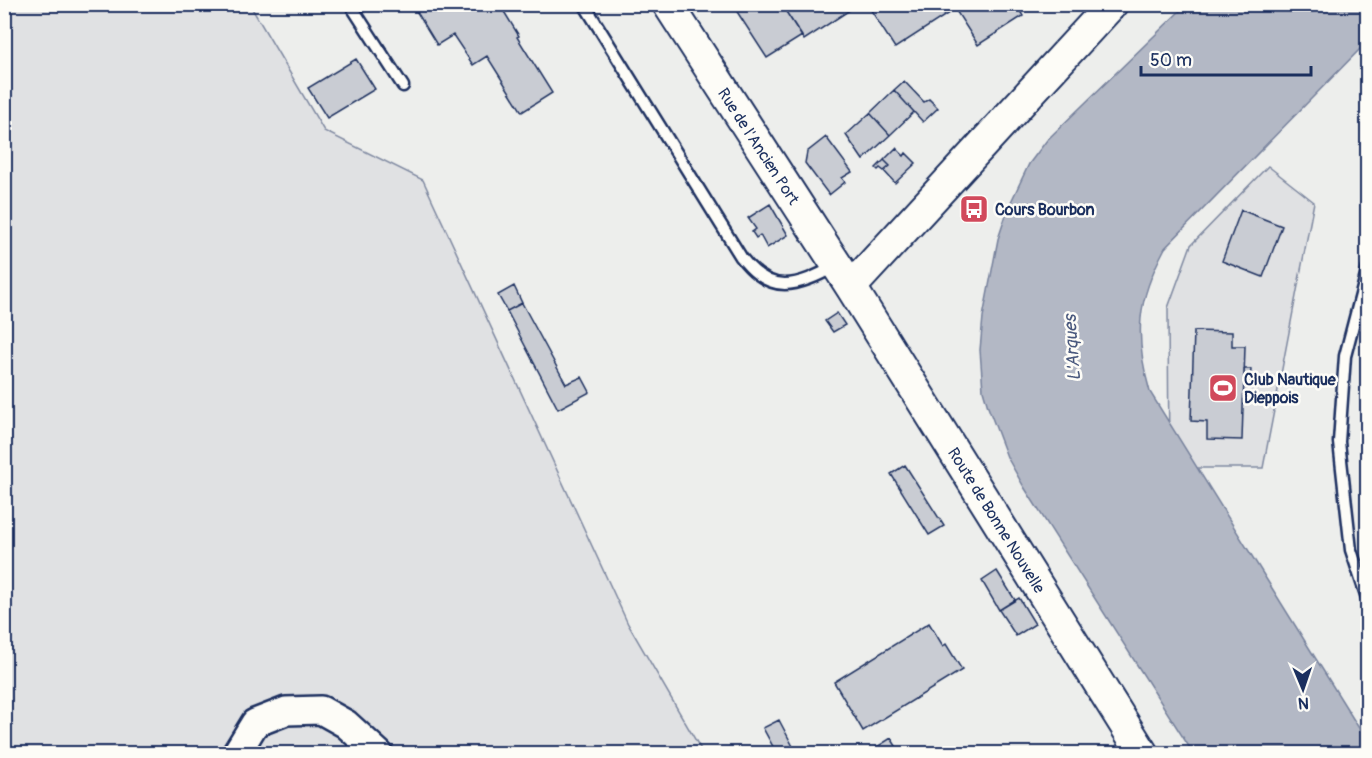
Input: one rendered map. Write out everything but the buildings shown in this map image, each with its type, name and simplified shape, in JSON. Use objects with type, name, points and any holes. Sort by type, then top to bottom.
[{"type":"main road","name":"Rue de l'Ancien Port","points":[[668,4],[843,277]]},
{"type":"main road","points":[[843,277],[1112,4]]},
{"type":"main road","name":"Route de Bonne Nouvelle","points":[[843,277],[1143,753]]},
{"type":"street","points":[[236,753],[255,723],[286,711],[321,710],[346,724],[380,753]]},
{"type":"lane","points":[[350,4],[403,86]]},
{"type":"lane","points":[[584,4],[753,273],[769,282],[781,284],[843,277]]},
{"type":"lane","points":[[1368,268],[1345,356],[1339,442],[1351,550],[1368,601]]},
{"type":"shaded area","points":[[4,5],[250,5],[324,131],[423,180],[628,624],[703,753],[5,753]]},
{"type":"shaded area","points":[[250,5],[1186,5],[1047,140],[1029,164],[1009,206],[998,239],[983,317],[980,350],[988,407],[1007,457],[1193,753],[703,753],[628,624],[423,180],[324,131]]},
{"type":"shaded area","points":[[1367,39],[1367,741],[1150,392],[1142,366],[1139,331],[1152,274],[1165,248]]},
{"type":"shaded area","name":"Club Nautique Dieppois","points":[[1268,166],[1314,202],[1263,468],[1169,468],[1168,308],[1191,245]]},
{"type":"water","name":"L'Arques","points":[[1186,5],[1367,5],[1367,39],[1362,47],[1165,248],[1144,301],[1140,335],[1150,392],[1367,741],[1367,753],[1193,753],[1024,487],[1007,457],[983,390],[980,350],[983,317],[998,239],[1009,206],[1029,164],[1047,140]]},
{"type":"place","name":"Cours Bourbon","points":[[974,209]]},
{"type":"place","name":"Club Nautique Dieppois","points":[[1223,388]]}]
